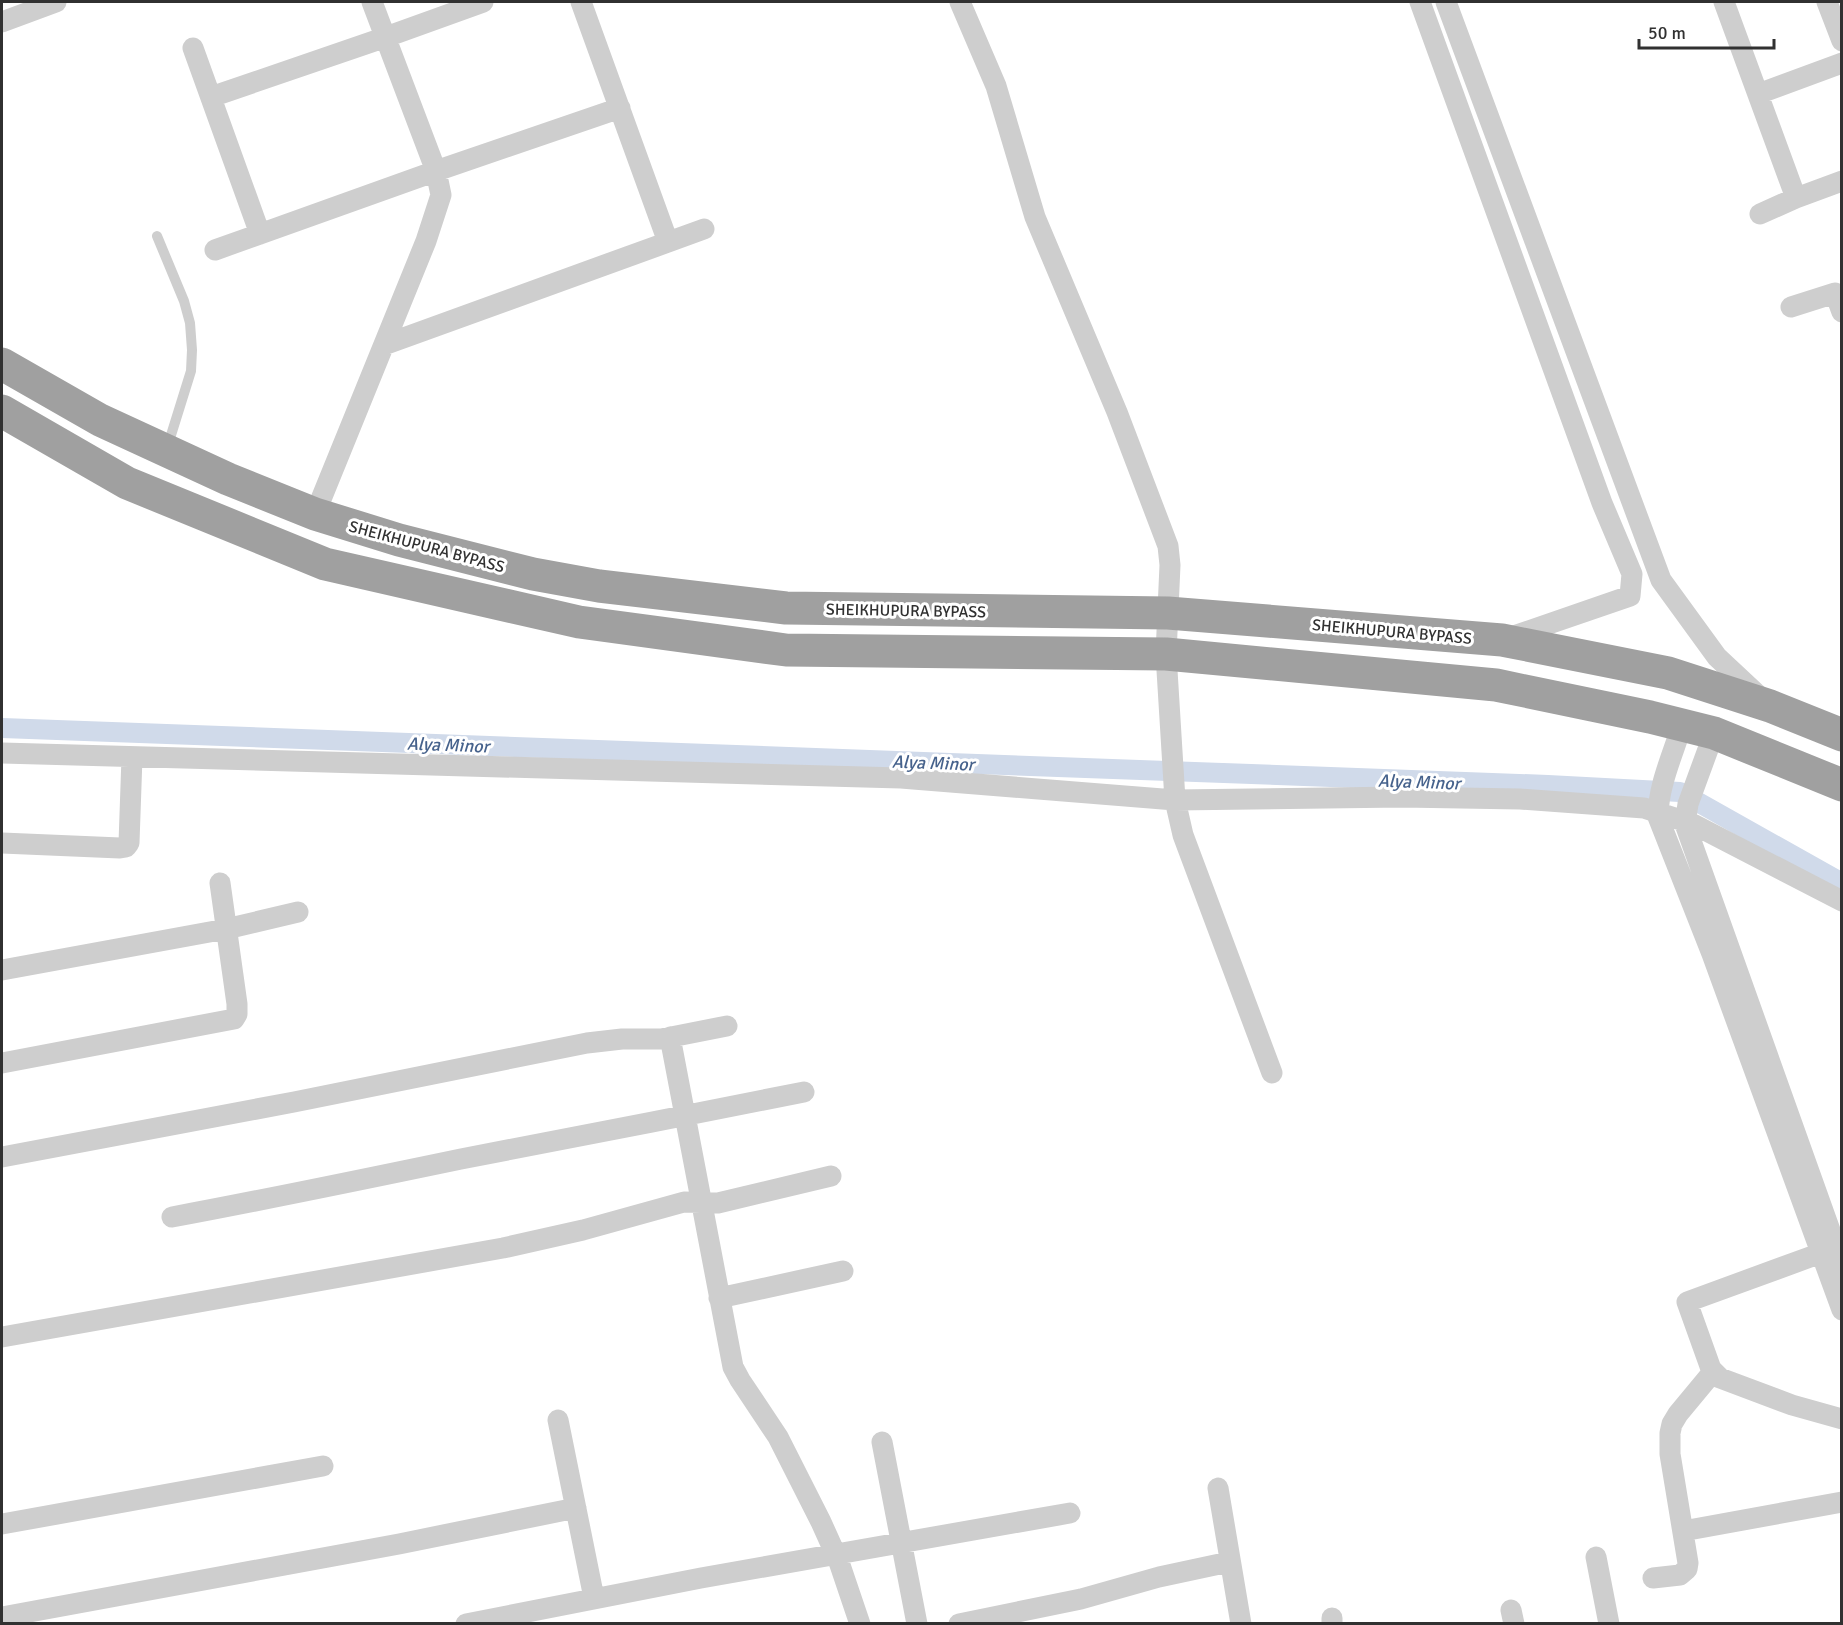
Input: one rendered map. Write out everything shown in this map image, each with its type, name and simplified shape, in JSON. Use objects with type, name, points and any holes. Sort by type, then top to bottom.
[{"type":"highway","name":"SHEIKHUPURA BYPASS","points":[[2,364],[100,420],[166,452],[315,514],[399,540],[532,574],[599,586],[786,609],[1168,613],[1502,640],[1668,673],[1837,730]]},
{"type":"highway","points":[[2,411],[127,483],[325,564],[579,622],[786,650],[1166,654],[1496,686],[1682,724],[1714,733],[1842,785]]},
{"type":"street","points":[[2,22],[56,2]]},
{"type":"street","points":[[315,514],[426,241],[441,195],[436,171],[372,2]]},
{"type":"street","points":[[211,97],[483,2]]},
{"type":"street","points":[[581,2],[668,242]]},
{"type":"street","points":[[960,2],[996,86],[1035,217],[1117,412],[1168,546],[1170,565],[1166,654],[1175,800],[1183,835],[1272,1073]]},
{"type":"street","points":[[1419,2],[1602,503],[1632,574],[1630,596],[1502,640]]},
{"type":"street","points":[[1446,2],[1661,580],[1717,657],[1770,706]]},
{"type":"street","points":[[1724,2],[1796,198]]},
{"type":"street","points":[[1827,2],[1842,41]]},
{"type":"street","points":[[193,48],[260,234]]},
{"type":"street","points":[[1758,94],[1842,63]]},
{"type":"street","points":[[215,250],[620,108]]},
{"type":"street","points":[[1760,214],[1842,181]]},
{"type":"street","points":[[384,345],[704,228]]},
{"type":"street","points":[[1791,307],[1839,299]]},
{"type":"street","points":[[1682,724],[1660,798],[1659,822],[1835,1258]]},
{"type":"street","points":[[1714,733],[1688,807],[1697,861],[1835,1258],[1842,1310]]},
{"type":"street","points":[[2,753],[902,778],[1175,800],[1402,797],[1520,799],[1644,808],[1660,798],[1688,807],[1842,901]]},
{"type":"street","points":[[2,843],[126,847],[129,843],[132,757]]},
{"type":"street","points":[[2,1063],[234,1019],[237,1014],[237,1004],[220,883]]},
{"type":"street","points":[[2,970],[226,929],[298,912]]},
{"type":"street","points":[[2,1156],[294,1102],[587,1043],[622,1039],[661,1039],[727,1026]]},
{"type":"street","points":[[670,1037],[734,1367],[740,1380],[778,1437],[836,1554],[860,1623]]},
{"type":"street","points":[[172,1216],[280,1197],[804,1092]]},
{"type":"street","points":[[2,1337],[502,1248],[583,1230],[684,1202],[718,1203],[831,1176]]},
{"type":"street","points":[[1835,1258],[1688,1302],[1712,1373],[1792,1405],[1842,1419]]},
{"type":"street","points":[[719,1298],[843,1271]]},
{"type":"street","points":[[1653,1578],[1680,1575],[1687,1569],[1688,1563],[1670,1454],[1670,1433],[1678,1414],[1712,1373]]},
{"type":"street","points":[[558,1420],[594,1598]]},
{"type":"street","points":[[882,1442],[917,1623]]},
{"type":"street","points":[[2,1524],[323,1466]]},
{"type":"street","points":[[1218,1488],[1241,1623]]},
{"type":"street","points":[[1683,1531],[1842,1502]]},
{"type":"street","points":[[2,1617],[576,1508]]},
{"type":"street","points":[[466,1623],[902,1541],[1070,1513]]},
{"type":"street","points":[[1596,1557],[1609,1623]]},
{"type":"street","points":[[959,1623],[1081,1599],[1159,1577],[1230,1562]]},
{"type":"lane","points":[[157,236],[184,301],[190,323],[192,350],[191,371],[166,452]]},
{"type":"waterway","name":"Alya Minor","points":[[2,728],[1548,785],[1680,792],[1842,883]]}]
